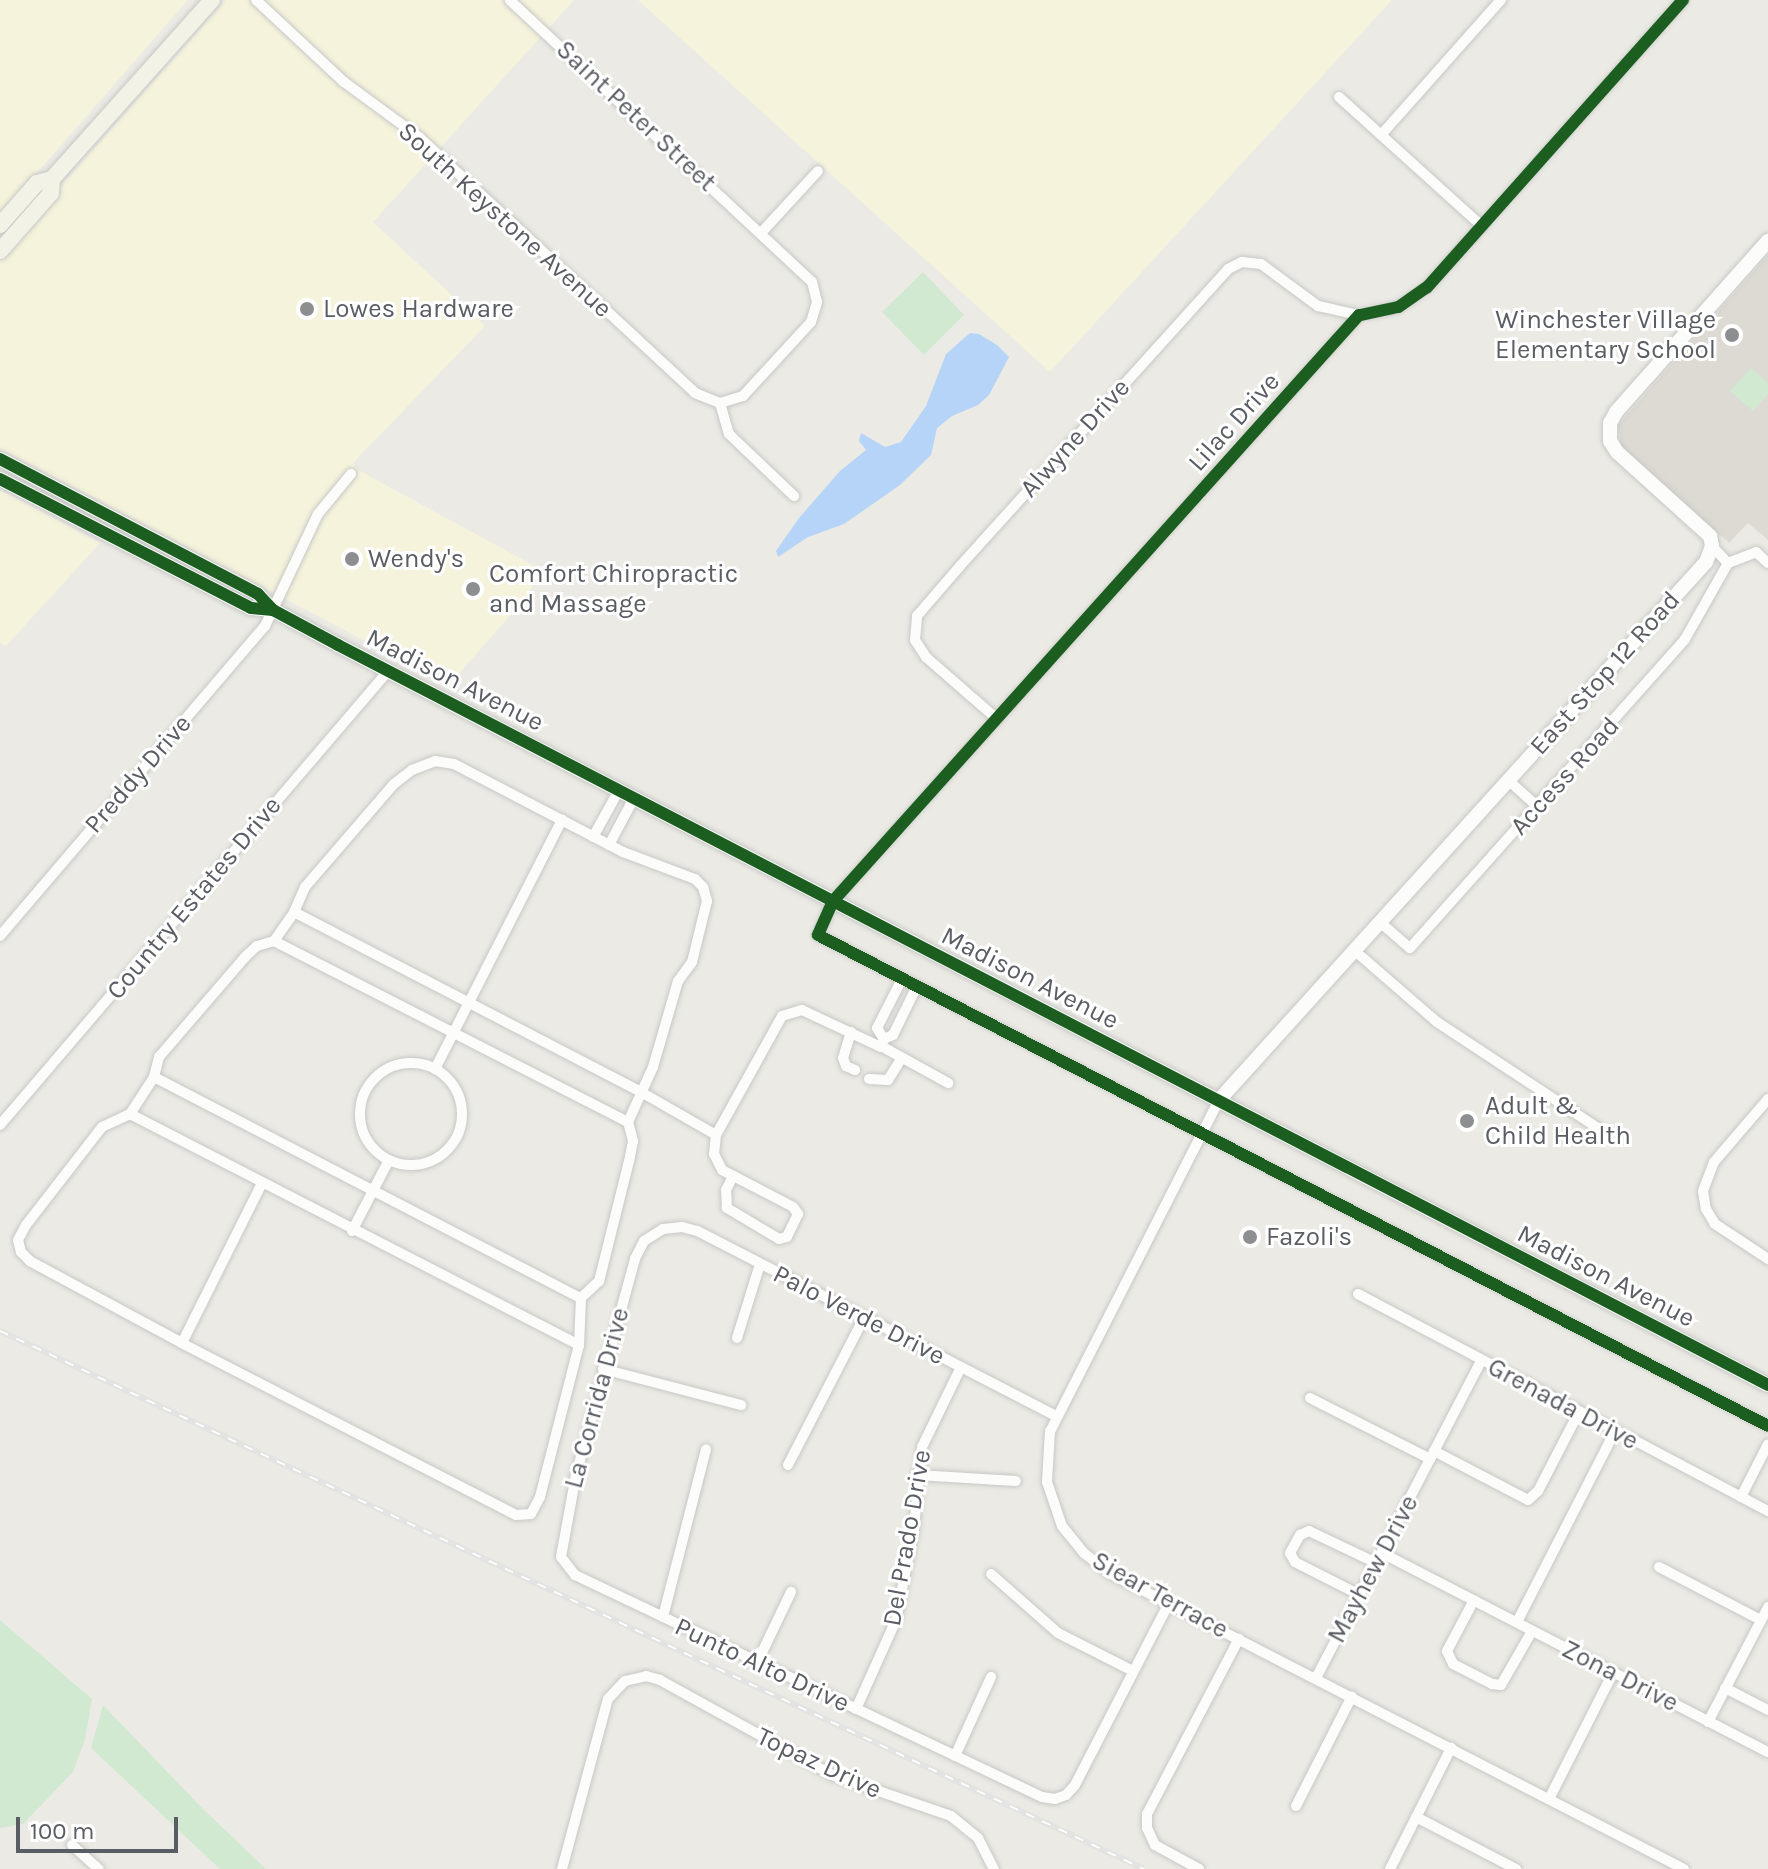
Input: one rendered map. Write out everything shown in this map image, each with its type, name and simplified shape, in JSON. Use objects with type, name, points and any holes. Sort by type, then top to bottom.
[{"type":"main road","points":[[0,236],[3,222],[37,183],[52,179],[212,0]]},
{"type":"main road","points":[[0,251],[51,193],[52,179]]},
{"type":"main road","points":[[1712,546],[1710,536],[1617,452],[1610,441],[1610,423],[1616,412],[1768,241]]},
{"type":"main road","name":"Madison Avenue","points":[[0,459],[258,594],[273,610],[388,671],[1768,1385]]},
{"type":"main road","name":"Madison Avenue","points":[[0,479],[251,608],[273,610]]},
{"type":"main road","name":"East Stop 12 Road","points":[[1219,1100],[1706,562],[1712,546]]},
{"type":"street","name":"South Keystone Avenue","points":[[256,0],[344,82],[429,146],[695,393],[722,403]]},
{"type":"street","name":"Saint Peter Street","points":[[510,0],[807,275],[817,299],[811,322],[754,387],[737,400],[722,403]]},
{"type":"street","points":[[1381,135],[1501,0]]},
{"type":"street","points":[[1359,315],[1384,312],[1412,300],[1431,284],[1683,0]]},
{"type":"street","points":[[1339,97],[1482,226]]},
{"type":"street","points":[[761,233],[818,171]]},
{"type":"street","name":"Alwyne Drive","points":[[997,719],[923,654],[914,635],[923,607],[970,554],[1228,269],[1242,262],[1261,264],[1318,306],[1359,315]]},
{"type":"street","name":"Lilac Drive","points":[[833,901],[1359,315]]},
{"type":"street","points":[[722,403],[729,434],[794,496]]},
{"type":"street","name":"Preddy Drive","points":[[0,936],[265,626],[318,514],[351,474]]},
{"type":"street","points":[[1712,546],[1728,563],[1756,552],[1768,563]]},
{"type":"street","name":"Access Road","points":[[1381,923],[1410,948],[1685,639],[1728,563]]},
{"type":"street","name":"Country Estates Drive","points":[[0,1125],[388,671]]},
{"type":"street","points":[[441,761],[454,764],[562,820],[609,845],[695,879],[703,887],[707,901],[692,962],[675,988],[653,1067],[628,1122],[633,1141],[630,1157],[599,1281],[581,1298],[579,1345],[540,1497],[532,1512],[516,1515],[30,1261],[18,1240],[26,1225],[102,1127],[130,1114],[154,1077],[159,1057],[245,957],[257,946],[274,941],[294,912],[305,887],[394,784],[428,763],[441,761]]},
{"type":"street","points":[[1508,780],[1537,806]]},
{"type":"street","points":[[593,837],[619,790]]},
{"type":"street","points":[[609,845],[634,798]]},
{"type":"street","points":[[435,1069],[562,820]]},
{"type":"street","points":[[833,901],[818,935],[1768,1426]]},
{"type":"street","points":[[294,912],[641,1092],[716,1135]]},
{"type":"street","points":[[274,941],[628,1122]]},
{"type":"street","points":[[1355,951],[1448,1030],[1601,1130]]},
{"type":"street","points":[[883,1043],[877,1028],[902,979]]},
{"type":"street","points":[[883,1043],[893,1035],[917,986]]},
{"type":"street","points":[[733,1176],[726,1190],[727,1208],[779,1239],[787,1237],[798,1214],[793,1207],[722,1170],[714,1154],[716,1135],[782,1016],[802,1010],[883,1043],[902,1058],[948,1083]]},
{"type":"street","points":[[851,1032],[843,1049],[843,1058],[846,1066],[855,1070]]},
{"type":"street","points":[[869,1079],[888,1080],[902,1058]]},
{"type":"street","points":[[416,1064],[435,1069],[449,1080],[459,1096],[462,1119],[457,1137],[446,1151],[430,1161],[413,1165],[389,1160],[373,1148],[363,1131],[361,1111],[366,1092],[378,1076],[396,1066],[416,1064]]},
{"type":"street","points":[[154,1077],[581,1298]]},
{"type":"street","points":[[1768,1099],[1707,1173],[1704,1205],[1721,1230],[1768,1259]]},
{"type":"street","name":"Siear Terrace","points":[[1219,1100],[1056,1416],[1049,1436],[1046,1467],[1052,1502],[1062,1526],[1100,1567],[1684,1869]]},
{"type":"street","points":[[130,1114],[352,1231],[579,1345]]},
{"type":"street","points":[[352,1231],[389,1160]]},
{"type":"street","points":[[182,1343],[262,1183]]},
{"type":"street","name":"Palo Verde Drive","points":[[660,1230],[690,1228],[1056,1416]]},
{"type":"street","name":"La Corrida Drive","points":[[571,1572],[564,1566],[560,1552],[603,1369],[636,1255],[644,1241],[660,1230]]},
{"type":"street","points":[[737,1338],[760,1264]]},
{"type":"street","name":"Grenada Drive","points":[[1358,1294],[1767,1508]]},
{"type":"street","points":[[788,1465],[864,1318]]},
{"type":"street","name":"Mayhew Drive","points":[[1316,1678],[1481,1361]]},
{"type":"street","name":"Del Prado Drive","points":[[856,1709],[896,1620],[914,1528],[917,1475],[924,1440],[961,1367]]},
{"type":"street","points":[[603,1369],[741,1405]]},
{"type":"street","points":[[1310,1398],[1528,1500],[1538,1491],[1579,1412]]},
{"type":"street","points":[[1517,1622],[1615,1431]]},
{"type":"street","points":[[1741,1497],[1768,1444]]},
{"type":"street","points":[[663,1617],[706,1449]]},
{"type":"street","points":[[917,1475],[1016,1481]]},
{"type":"street","name":"Zona Drive","points":[[1360,1595],[1292,1561],[1290,1553],[1300,1535],[1309,1531],[1474,1600],[1768,1752]]},
{"type":"street","points":[[1659,1567],[1761,1620]]},
{"type":"street","name":"Punto Alto Drive","points":[[571,1572],[1042,1797],[1060,1798],[1075,1785],[1133,1671]]},
{"type":"street","points":[[991,1574],[1050,1628],[1133,1671],[1169,1603]]},
{"type":"street","points":[[757,1663],[791,1592]]},
{"type":"street","name":"Zona Drive","points":[[1474,1600],[1447,1651],[1453,1664],[1492,1684],[1501,1685],[1532,1631]]},
{"type":"street","points":[[1708,1722],[1768,1607]]},
{"type":"street","points":[[1199,1869],[1164,1852],[1148,1833],[1149,1808],[1239,1639]]},
{"type":"street","points":[[1549,1799],[1613,1673]]},
{"type":"street","name":"Topaz Drive","points":[[562,1869],[608,1699],[628,1680],[646,1676],[660,1680],[823,1770],[875,1792],[947,1813],[975,1834],[994,1869]]},
{"type":"street","points":[[955,1756],[991,1677]]},
{"type":"street","points":[[1725,1688],[1768,1710]]},
{"type":"street","points":[[1296,1806],[1352,1696]]},
{"type":"street","points":[[1390,1869],[1451,1748]]},
{"type":"street","points":[[1416,1817],[1516,1869]]},
{"type":"street","points":[[72,1845],[99,1869]]},
{"type":"shaded area","points":[[0,0],[188,0],[0,215]]},
{"type":"shaded area","points":[[226,0],[574,0],[373,222],[485,326],[353,463],[358,470],[540,569],[528,595],[449,685],[0,449],[0,255]]},
{"type":"shaded area","points":[[638,0],[1392,0],[1050,372]]},
{"type":"shaded area","name":"Winchester Village Elementary School","points":[[1768,255],[1768,540],[1748,523],[1729,543],[1621,446],[1618,425]]},
{"type":"shaded area","points":[[0,490],[100,543],[6,646],[0,643]]},
{"type":"green space","points":[[923,272],[964,315],[924,355],[882,312]]},
{"type":"green space","points":[[1751,368],[1768,383],[1768,394],[1753,411],[1730,391]]},
{"type":"green space","points":[[0,1620],[92,1699],[85,1739],[73,1772],[23,1824],[0,1828]]},
{"type":"green space","points":[[103,1705],[266,1869],[220,1869],[91,1748]]},
{"type":"water","points":[[970,333],[979,334],[997,345],[1009,357],[989,395],[978,405],[952,416],[937,428],[931,455],[900,485],[844,524],[808,537],[778,557],[776,551],[799,518],[840,471],[866,450],[859,441],[861,433],[885,447],[901,442],[926,406],[946,354]]},
{"type":"railway","points":[[0,1331],[1144,1869]]},
{"type":"cycle path","points":[[1683,0],[1427,287],[1398,307],[1359,315],[833,901],[818,935],[1768,1426]]},
{"type":"cycle path","points":[[0,459],[258,594],[273,610],[338,645],[1768,1385]]},
{"type":"cycle path","points":[[0,479],[251,608],[273,610]]},
{"type":"place","name":"Lowes Hardware","points":[[307,309]]},
{"type":"place","name":"Winchester Village Elementary School","points":[[1732,335]]},
{"type":"place","name":"Wendy's","points":[[352,559]]},
{"type":"place","name":"Comfort Chiropractic and Massage","points":[[473,589]]},
{"type":"place","name":"Adult & Child Health","points":[[1467,1121]]},
{"type":"place","name":"Fazoli's","points":[[1250,1237]]}]
